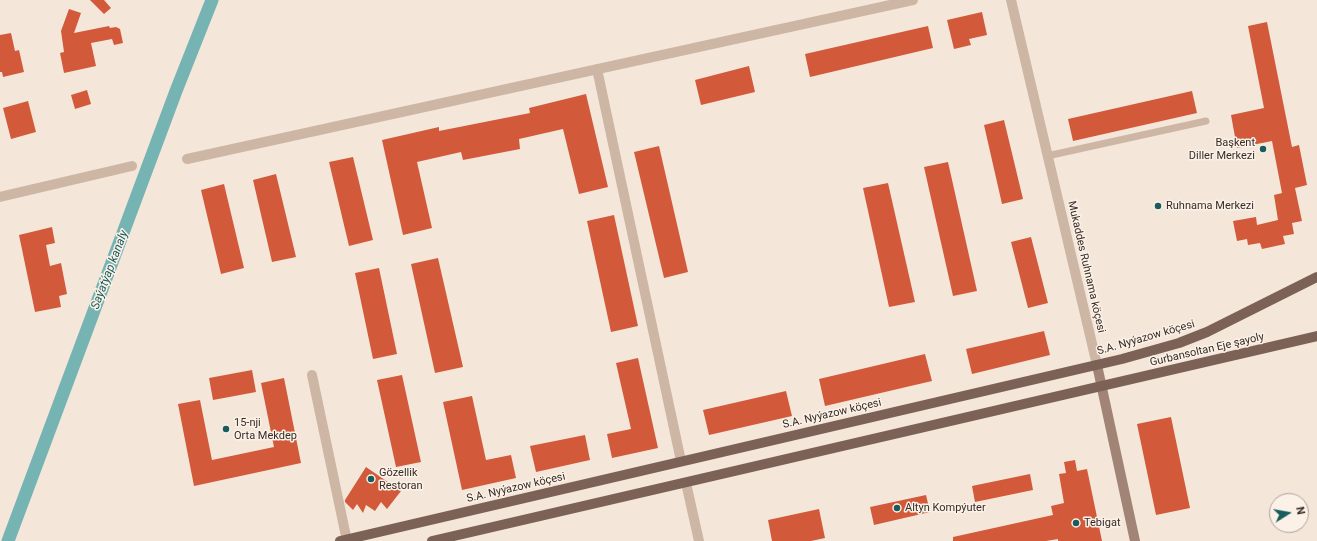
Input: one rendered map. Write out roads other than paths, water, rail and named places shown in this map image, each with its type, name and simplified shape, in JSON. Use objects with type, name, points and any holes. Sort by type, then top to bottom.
[{"type":"main road","name":"S.A. Nyýazow köçesi","points":[[345,540],[1097,365],[1179,343],[1207,332],[1317,277]]},
{"type":"main road","name":"Gurbansoltan Eje şayoly","points":[[1102,387],[1317,336]]},
{"type":"main road","points":[[432,541],[1102,387]]},
{"type":"street","points":[[187,159],[913,0]]},
{"type":"street","name":"Mukaddes Ruhnama köçesi","points":[[1011,0],[1097,365],[1135,541]]},
{"type":"street","points":[[598,69],[681,462]]},
{"type":"street","points":[[0,197],[132,166]]},
{"type":"street","points":[[312,375],[345,540]]},
{"type":"street","points":[[686,483],[699,541]]},
{"type":"lane","points":[[1048,156],[1206,121]]},
{"type":"waterway","name":"Saýatýap kanaly","points":[[8,541],[176,91],[212,0]]},
{"type":"place","name":"Başkent Diller Merkezi","points":[[1263,149]]},
{"type":"place","name":"Ruhnama Merkezi","points":[[1158,206]]},
{"type":"place","name":"15-nji Orta Mekdep","points":[[226,429]]},
{"type":"place","name":"Gözellik Restoran","points":[[371,479]]},
{"type":"place","name":"Altyn Kompýuter","points":[[897,508]]},
{"type":"place","name":"Tebigat","points":[[1076,523]]}]
